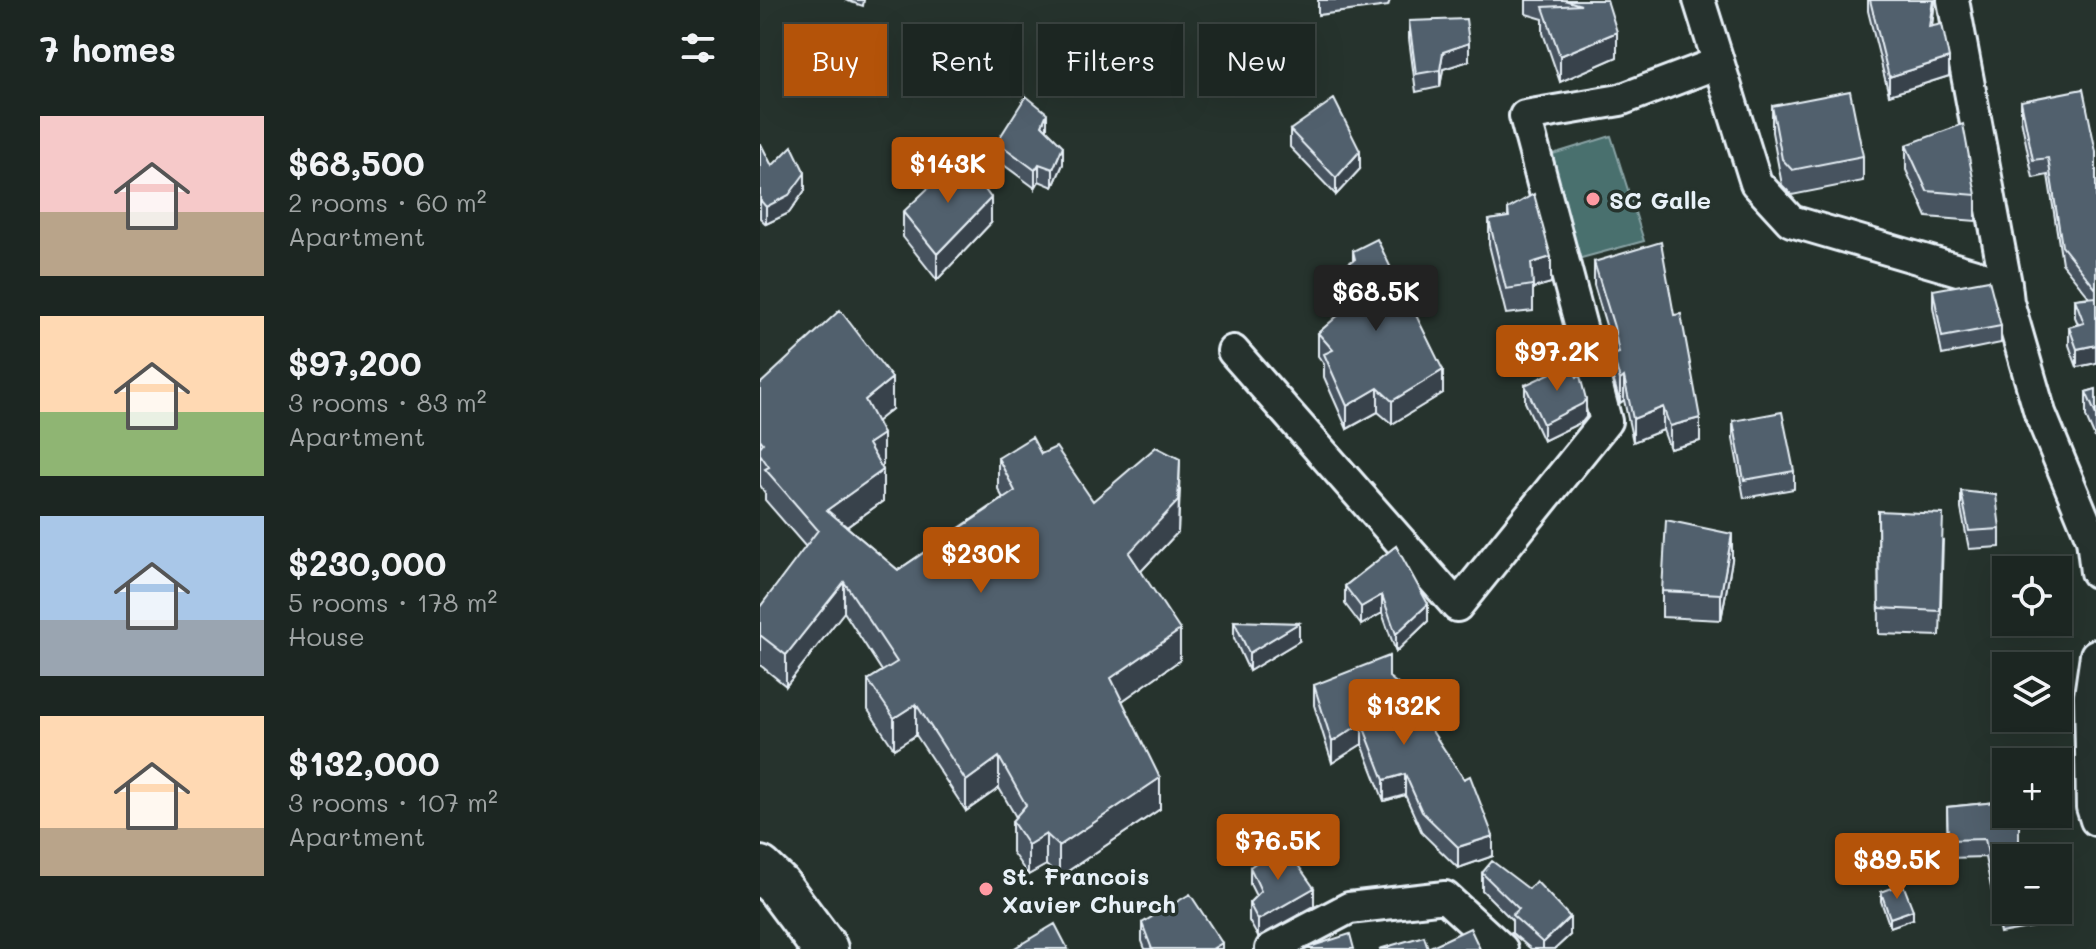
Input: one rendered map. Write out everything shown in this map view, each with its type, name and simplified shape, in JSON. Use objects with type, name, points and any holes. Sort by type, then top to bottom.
[{"type":"main road","points":[[760,869],[778,886],[825,949]]},
{"type":"street","points":[[1699,0],[1756,183],[1791,221],[2006,284]]},
{"type":"street","points":[[1953,0],[2008,302],[2040,413],[2089,513],[2096,572]]},
{"type":"street","points":[[1233,351],[1457,606],[1606,421],[1525,116],[1620,100],[1718,63]]},
{"type":"street","points":[[2096,655],[2092,807],[2096,820]]},
{"type":"street","points":[[1271,949],[1349,908],[1445,897],[1502,949]]},
{"type":"water","name":"SC Galle","points":[[1611,136],[1644,241],[1574,260],[1543,157]]},
{"type":"building","points":[[1564,0],[1607,0],[1617,32],[1560,56],[1543,7],[1581,5]]},
{"type":"building","points":[[1870,0],[1933,0],[1929,27],[1942,24],[1949,58],[1889,77]]},
{"type":"building","points":[[1466,19],[1469,43],[1443,52],[1440,70],[1416,74],[1409,21]]},
{"type":"building","points":[[2083,89],[2096,152],[2096,289],[2062,246],[2048,158],[2033,160],[2021,101]]},
{"type":"building","points":[[1850,91],[1863,156],[1792,170],[1782,159],[1772,106]]},
{"type":"building","points":[[1026,96],[1047,113],[1042,125],[1063,146],[1053,169],[1039,164],[1035,170],[997,142]]},
{"type":"building","points":[[1334,99],[1360,151],[1336,178],[1290,130]]},
{"type":"building","points":[[1963,124],[1976,195],[1927,191],[1906,145]]},
{"type":"building","points":[[760,144],[772,166],[792,146],[805,173],[789,195],[766,207],[760,200]]},
{"type":"building","points":[[961,157],[991,198],[937,254],[903,212]]},
{"type":"building","points":[[1534,194],[1551,257],[1531,263],[1533,285],[1506,289],[1489,220],[1509,217],[1508,209]]},
{"type":"building","points":[[1377,239],[1443,370],[1392,401],[1378,388],[1347,406],[1324,354],[1333,350],[1318,333],[1349,306],[1333,275],[1355,259],[1353,251]]},
{"type":"building","points":[[1661,242],[1674,315],[1681,314],[1700,418],[1670,426],[1663,407],[1633,419],[1624,377],[1620,380],[1613,355],[1619,353],[1614,327],[1594,262]]},
{"type":"building","points":[[1989,280],[2001,326],[1942,337],[1933,290]]},
{"type":"building","points":[[2096,297],[2096,345],[2077,349],[2069,327],[2084,323],[2075,299]]},
{"type":"building","points":[[840,310],[892,378],[865,400],[883,434],[868,444],[883,470],[827,510],[898,570],[1015,491],[998,458],[1032,437],[1041,454],[1056,447],[1093,501],[1156,447],[1180,459],[1178,501],[1129,553],[1180,630],[1111,678],[1160,778],[1059,846],[1046,834],[1028,845],[1012,821],[1026,805],[999,757],[966,781],[916,704],[894,718],[868,680],[897,662],[844,582],[786,655],[760,635],[760,607],[818,530],[765,469],[769,467],[760,454],[763,443],[760,439],[760,384]]},
{"type":"building","points":[[1570,364],[1577,377],[1580,376],[1586,399],[1543,424],[1525,385]]},
{"type":"building","points":[[2096,389],[2096,415],[2086,392]]},
{"type":"building","points":[[1782,412],[1794,471],[1744,480],[1733,421]]},
{"type":"building","points":[[1961,491],[1996,495],[2000,529],[1969,531]]},
{"type":"building","points":[[1878,511],[1943,514],[1940,611],[1879,608]]},
{"type":"building","points":[[1666,520],[1732,534],[1721,594],[1662,591]]},
{"type":"building","points":[[1396,546],[1428,604],[1396,634],[1382,595],[1361,607],[1345,586]]},
{"type":"building","points":[[1234,621],[1299,623],[1249,653]]},
{"type":"building","points":[[1389,656],[1389,677],[1404,689],[1464,779],[1470,776],[1493,836],[1458,847],[1422,812],[1405,774],[1384,780],[1362,723],[1332,742],[1314,685]]},
{"type":"building","points":[[1992,802],[1992,828],[2019,828],[2019,844],[1992,844],[1992,875],[1985,839],[1948,840],[1947,807]]},
{"type":"building","points":[[1283,844],[1314,888],[1258,920],[1249,903],[1261,891],[1250,867]]},
{"type":"building","points":[[1492,861],[1529,889],[1536,881],[1570,917],[1543,943],[1512,915],[1519,909],[1482,873]]},
{"type":"building","points":[[1903,884],[1913,910],[1890,918],[1881,892]]},
{"type":"building","points":[[1190,894],[1222,943],[1212,949],[1152,949],[1142,923]]},
{"type":"building","points":[[1055,924],[1068,949],[1013,949]]},
{"type":"building","points":[[1470,928],[1480,949],[1379,949],[1424,936],[1428,948]]},
{"type":"building","points":[[1350,934],[1354,949],[1303,949]]},
{"type":"place","name":"SC Galle","points":[[1593,199]]},
{"type":"place","name":"St. Francois Xavier Church","points":[[986,889]]}]
